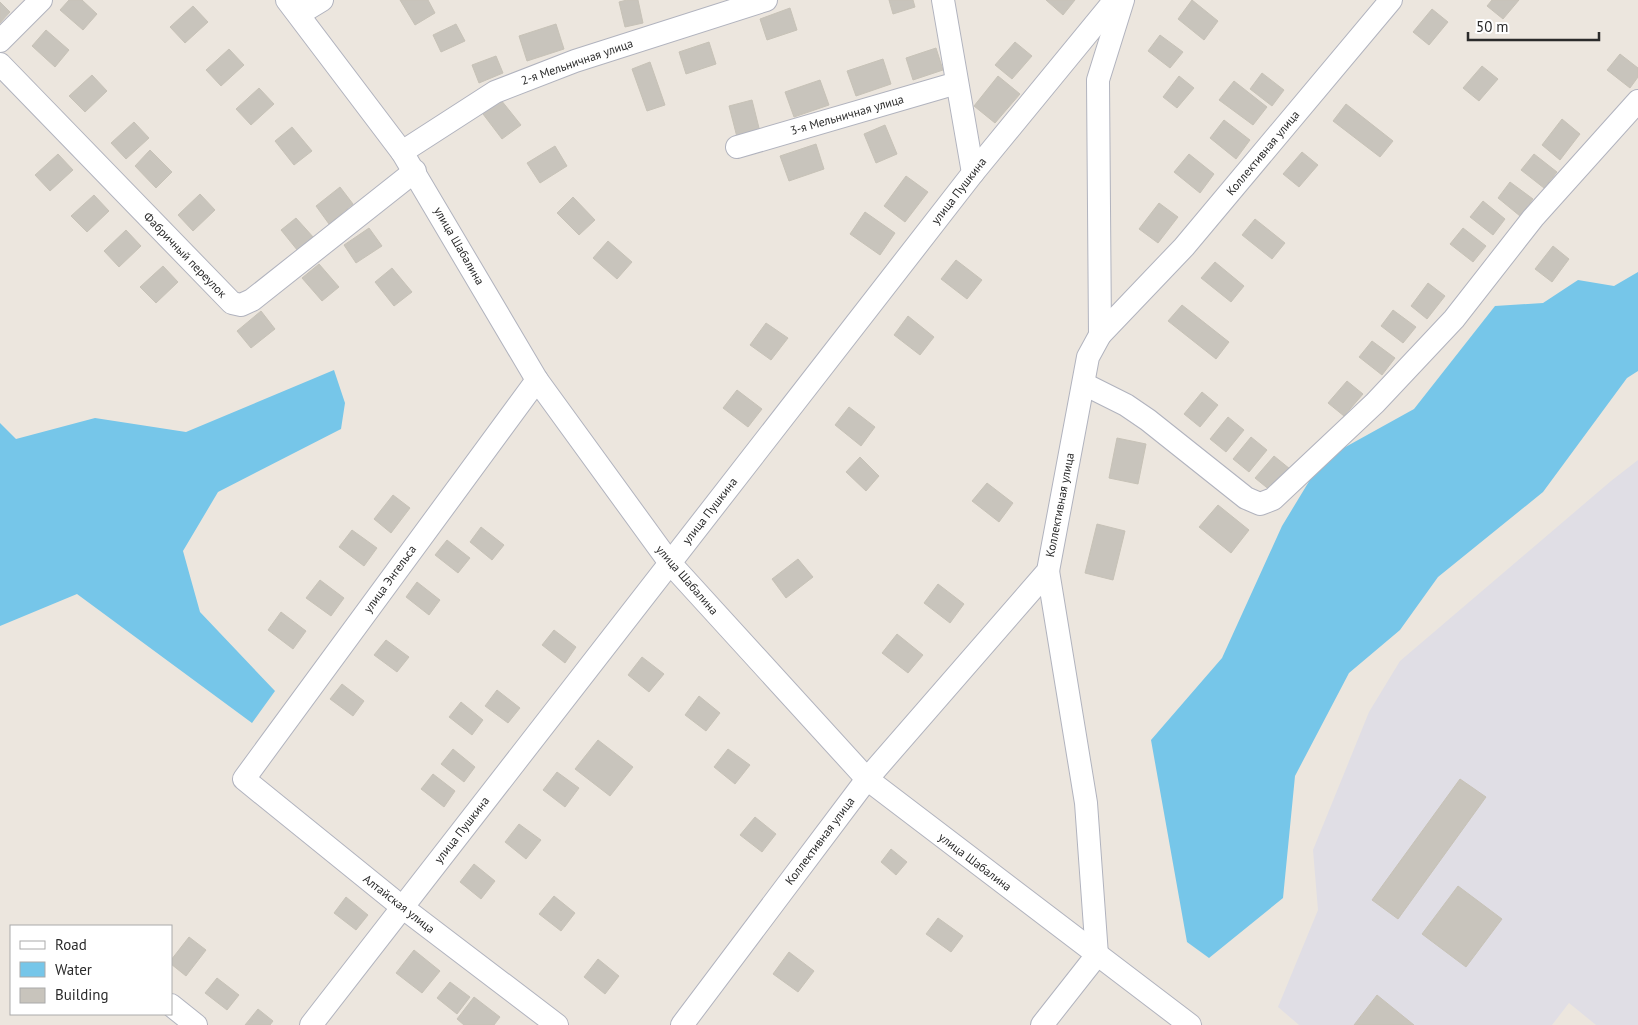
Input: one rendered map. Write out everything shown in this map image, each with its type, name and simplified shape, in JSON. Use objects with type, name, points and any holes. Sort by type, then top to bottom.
[{"type":"street","points":[[0,40],[41,0]]},
{"type":"street","points":[[293,7],[322,0]]},
{"type":"street","name":"2-я Мельничная улица","points":[[402,152],[495,92],[575,61],[766,0]]},
{"type":"street","points":[[943,0],[973,173]]},
{"type":"street","name":"улица Пушкина","points":[[310,1025],[973,173],[1115,0]]},
{"type":"street","points":[[1100,335],[1098,80],[1123,0]]},
{"type":"street","name":"Коллективная улица","points":[[682,1025],[867,779],[1048,571],[1088,357],[1100,335],[1184,247],[1391,0]]},
{"type":"street","name":"улица Шабалина","points":[[293,7],[415,171],[537,380],[670,563],[867,779],[1190,1025]]},
{"type":"street","name":"Фабричный переулок","points":[[0,64],[232,303],[241,304],[252,300],[415,171]]},
{"type":"street","name":"3-я Мельничная улица","points":[[737,147],[957,83]]},
{"type":"street","points":[[1084,384],[1126,405],[1148,420],[1246,498],[1260,504],[1273,499],[1375,403],[1454,319],[1533,218],[1638,101]]},
{"type":"street","name":"улица Энгельса","points":[[244,779],[537,380]]},
{"type":"street","points":[[1042,1025],[1098,955],[1086,802],[1048,571]]},
{"type":"street","name":"Алтайская улица","points":[[244,779],[402,907],[557,1025]]},
{"type":"street","points":[[172,1005],[196,1025]]},
{"type":"shaded area","points":[[1638,460],[1638,1025],[1596,1025],[1569,1003],[1552,1025],[1299,1025],[1278,1007],[1318,910],[1313,850],[1369,712],[1400,661]]},
{"type":"water","points":[[1638,272],[1638,371],[1627,378],[1543,492],[1438,577],[1400,630],[1349,673],[1295,776],[1283,898],[1209,958],[1187,942],[1151,740],[1222,658],[1282,526],[1322,460],[1414,409],[1495,306],[1543,303],[1578,280],[1614,286]]},
{"type":"water","points":[[334,370],[345,403],[341,429],[218,492],[183,551],[200,612],[275,691],[252,723],[77,594],[0,626],[0,423],[16,439],[95,418],[186,432]]},
{"type":"building","points":[[69,0],[82,0],[97,14],[83,30],[60,10]]},
{"type":"building","points":[[400,0],[428,0],[435,13],[415,25]]},
{"type":"building","points":[[638,0],[643,23],[625,27],[619,2]]},
{"type":"building","points":[[889,0],[913,0],[915,7],[893,14]]},
{"type":"building","points":[[1046,0],[1075,0],[1063,15]]},
{"type":"building","points":[[1192,0],[1218,21],[1204,40],[1178,19]]},
{"type":"building","points":[[1492,0],[1519,0],[1503,19],[1487,6]]},
{"type":"building","points":[[0,2],[10,12],[0,23]]},
{"type":"building","points":[[193,6],[208,22],[185,43],[170,27]]},
{"type":"building","points":[[790,8],[797,30],[767,40],[760,19]]},
{"type":"building","points":[[1432,9],[1448,22],[1429,45],[1413,32]]},
{"type":"building","points":[[456,24],[465,41],[441,52],[433,35]]},
{"type":"building","points":[[556,24],[564,49],[527,61],[519,36]]},
{"type":"building","points":[[46,30],[69,50],[55,67],[32,46]]},
{"type":"building","points":[[1160,35],[1183,52],[1170,68],[1148,51]]},
{"type":"building","points":[[709,42],[716,64],[686,74],[679,52]]},
{"type":"building","points":[[1015,42],[1032,56],[1012,79],[995,65]]},
{"type":"building","points":[[936,48],[943,70],[913,80],[906,58]]},
{"type":"building","points":[[229,49],[244,65],[221,86],[206,70]]},
{"type":"building","points":[[1620,54],[1638,68],[1638,77],[1630,88],[1607,70]]},
{"type":"building","points":[[496,56],[503,73],[479,83],[472,65]]},
{"type":"building","points":[[883,59],[891,84],[856,96],[847,71]]},
{"type":"building","points":[[650,62],[665,105],[647,111],[632,69]]},
{"type":"building","points":[[1482,66],[1498,79],[1479,101],[1463,88]]},
{"type":"building","points":[[1262,73],[1284,90],[1272,106],[1250,89]]},
{"type":"building","points":[[92,75],[107,91],[85,112],[69,96]]},
{"type":"building","points":[[998,76],[1020,94],[995,123],[974,106]]},
{"type":"building","points":[[1179,76],[1194,88],[1177,108],[1163,97]]},
{"type":"building","points":[[820,80],[829,105],[794,117],[785,92]]},
{"type":"building","points":[[1234,81],[1267,107],[1253,125],[1219,100]]},
{"type":"building","points":[[259,88],[274,104],[251,125],[236,109]]},
{"type":"building","points":[[501,100],[521,125],[502,139],[483,114]]},
{"type":"building","points":[[752,100],[760,132],[737,137],[729,106]]},
{"type":"building","points":[[1346,104],[1393,141],[1380,157],[1333,121]]},
{"type":"building","points":[[1562,119],[1580,134],[1560,160],[1542,145]]},
{"type":"building","points":[[1224,120],[1250,140],[1236,159],[1210,138]]},
{"type":"building","points":[[134,122],[149,138],[126,159],[111,143]]},
{"type":"building","points":[[885,125],[897,154],[876,163],[864,134]]},
{"type":"building","points":[[292,127],[312,151],[294,165],[275,141]]},
{"type":"building","points":[[816,144],[824,169],[789,181],[780,156]]},
{"type":"building","points":[[555,146],[567,166],[540,183],[527,163]]},
{"type":"building","points":[[150,150],[172,172],[156,188],[135,166]]},
{"type":"building","points":[[1302,152],[1318,165],[1299,187],[1283,174]]},
{"type":"building","points":[[58,154],[73,170],[50,191],[35,175]]},
{"type":"building","points":[[1189,154],[1214,174],[1200,193],[1174,172]]},
{"type":"building","points":[[1534,154],[1557,172],[1544,188],[1521,170]]},
{"type":"building","points":[[906,176],[928,192],[905,222],[884,206]]},
{"type":"building","points":[[1510,182],[1533,199],[1520,216],[1498,198]]},
{"type":"building","points":[[340,187],[353,204],[329,224],[316,206]]},
{"type":"building","points":[[200,194],[215,210],[193,231],[178,215]]},
{"type":"building","points":[[94,195],[109,211],[87,232],[71,216]]},
{"type":"building","points":[[573,197],[595,220],[579,235],[557,213]]},
{"type":"building","points":[[1483,201],[1505,219],[1493,235],[1470,217]]},
{"type":"building","points":[[1159,203],[1178,217],[1158,243],[1139,229]]},
{"type":"building","points":[[865,212],[895,233],[880,255],[850,234]]},
{"type":"building","points":[[296,218],[314,238],[298,251],[281,230]]},
{"type":"building","points":[[1255,219],[1285,243],[1272,259],[1242,235]]},
{"type":"building","points":[[369,228],[382,246],[356,263],[344,245]]},
{"type":"building","points":[[1463,228],[1486,246],[1473,262],[1450,244]]},
{"type":"building","points":[[126,230],[141,246],[119,267],[104,251]]},
{"type":"building","points":[[608,241],[632,262],[617,279],[593,258]]},
{"type":"building","points":[[1553,246],[1569,259],[1552,282],[1535,269]]},
{"type":"building","points":[[956,260],[982,280],[967,299],[941,279]]},
{"type":"building","points":[[1215,262],[1244,286],[1231,302],[1201,278]]},
{"type":"building","points":[[319,264],[339,287],[322,301],[302,278]]},
{"type":"building","points":[[163,266],[178,282],[156,303],[140,287]]},
{"type":"building","points":[[392,268],[412,292],[394,306],[375,282]]},
{"type":"building","points":[[1428,283],[1445,296],[1427,319],[1411,306]]},
{"type":"building","points":[[1182,305],[1229,342],[1216,359],[1168,321]]},
{"type":"building","points":[[1393,310],[1416,327],[1403,343],[1381,326]]},
{"type":"building","points":[[261,311],[275,329],[251,348],[237,331]]},
{"type":"building","points":[[908,316],[934,337],[920,355],[894,335]]},
{"type":"building","points":[[766,323],[788,338],[771,360],[750,345]]},
{"type":"building","points":[[1372,341],[1395,358],[1382,375],[1359,357]]},
{"type":"building","points":[[1347,381],[1363,394],[1344,416],[1328,403]]},
{"type":"building","points":[[737,390],[762,409],[748,427],[723,408]]},
{"type":"building","points":[[1202,392],[1218,405],[1200,427],[1184,414]]},
{"type":"building","points":[[849,407],[875,427],[861,446],[835,425]]},
{"type":"building","points":[[1228,417],[1244,430],[1226,452],[1210,439]]},
{"type":"building","points":[[1251,437],[1267,450],[1249,472],[1233,459]]},
{"type":"building","points":[[1117,438],[1146,444],[1138,484],[1109,478]]},
{"type":"building","points":[[1274,456],[1290,469],[1271,491],[1255,478]]},
{"type":"building","points":[[860,457],[879,476],[866,491],[846,472]]},
{"type":"building","points":[[987,483],[1013,503],[999,522],[972,501]]},
{"type":"building","points":[[393,495],[410,508],[391,533],[374,519]]},
{"type":"building","points":[[1218,505],[1249,530],[1231,553],[1199,527]]},
{"type":"building","points":[[1097,524],[1125,531],[1113,580],[1085,573]]},
{"type":"building","points":[[481,527],[504,545],[492,560],[470,542]]},
{"type":"building","points":[[352,530],[377,548],[364,566],[339,547]]},
{"type":"building","points":[[447,540],[470,558],[458,573],[435,555]]},
{"type":"building","points":[[798,559],[813,577],[786,598],[772,579]]},
{"type":"building","points":[[320,580],[344,598],[331,616],[306,598]]},
{"type":"building","points":[[417,582],[440,600],[429,615],[406,597]]},
{"type":"building","points":[[938,584],[964,604],[950,623],[924,603]]},
{"type":"building","points":[[281,612],[306,631],[293,649],[268,630]]},
{"type":"building","points":[[554,630],[576,647],[565,663],[542,645]]},
{"type":"building","points":[[897,634],[923,655],[908,673],[882,653]]},
{"type":"building","points":[[386,640],[409,657],[397,672],[374,655]]},
{"type":"building","points":[[642,657],[664,674],[649,692],[628,675]]},
{"type":"building","points":[[342,684],[364,701],[353,716],[330,699]]},
{"type":"building","points":[[497,690],[520,708],[508,723],[485,706]]},
{"type":"building","points":[[699,696],[720,713],[706,731],[685,715]]},
{"type":"building","points":[[461,702],[483,720],[472,735],[449,717]]},
{"type":"building","points":[[598,740],[633,767],[610,796],[575,769]]},
{"type":"building","points":[[453,749],[475,767],[464,782],[441,764]]},
{"type":"building","points":[[728,749],[750,765],[735,784],[714,767]]},
{"type":"building","points":[[557,772],[579,788],[565,807],[543,790]]},
{"type":"building","points":[[433,774],[455,791],[444,807],[421,789]]},
{"type":"building","points":[[1460,779],[1486,797],[1398,919],[1372,900]]},
{"type":"building","points":[[755,817],[776,834],[762,852],[740,835]]},
{"type":"building","points":[[519,824],[541,840],[526,859],[505,842]]},
{"type":"building","points":[[891,849],[907,862],[896,875],[881,862]]},
{"type":"building","points":[[474,864],[495,881],[481,899],[460,882]]},
{"type":"building","points":[[1458,886],[1502,919],[1466,967],[1422,934]]},
{"type":"building","points":[[554,896],[575,913],[561,931],[539,914]]},
{"type":"building","points":[[346,897],[368,915],[356,930],[334,913]]},
{"type":"building","points":[[938,918],[963,936],[951,952],[926,934]]},
{"type":"building","points":[[189,937],[206,950],[186,976],[172,965],[172,959]]},
{"type":"building","points":[[414,950],[440,971],[422,993],[396,973]]},
{"type":"building","points":[[789,952],[814,971],[798,992],[773,974]]},
{"type":"building","points":[[598,959],[619,976],[605,994],[584,977]]},
{"type":"building","points":[[217,978],[239,995],[227,1010],[205,993]]},
{"type":"building","points":[[450,982],[470,997],[457,1014],[437,998]]},
{"type":"building","points":[[1377,995],[1414,1025],[1354,1025]]},
{"type":"building","points":[[474,997],[500,1017],[494,1025],[464,1025],[457,1019]]},
{"type":"building","points":[[258,1009],[273,1021],[270,1025],[245,1025]]}]
